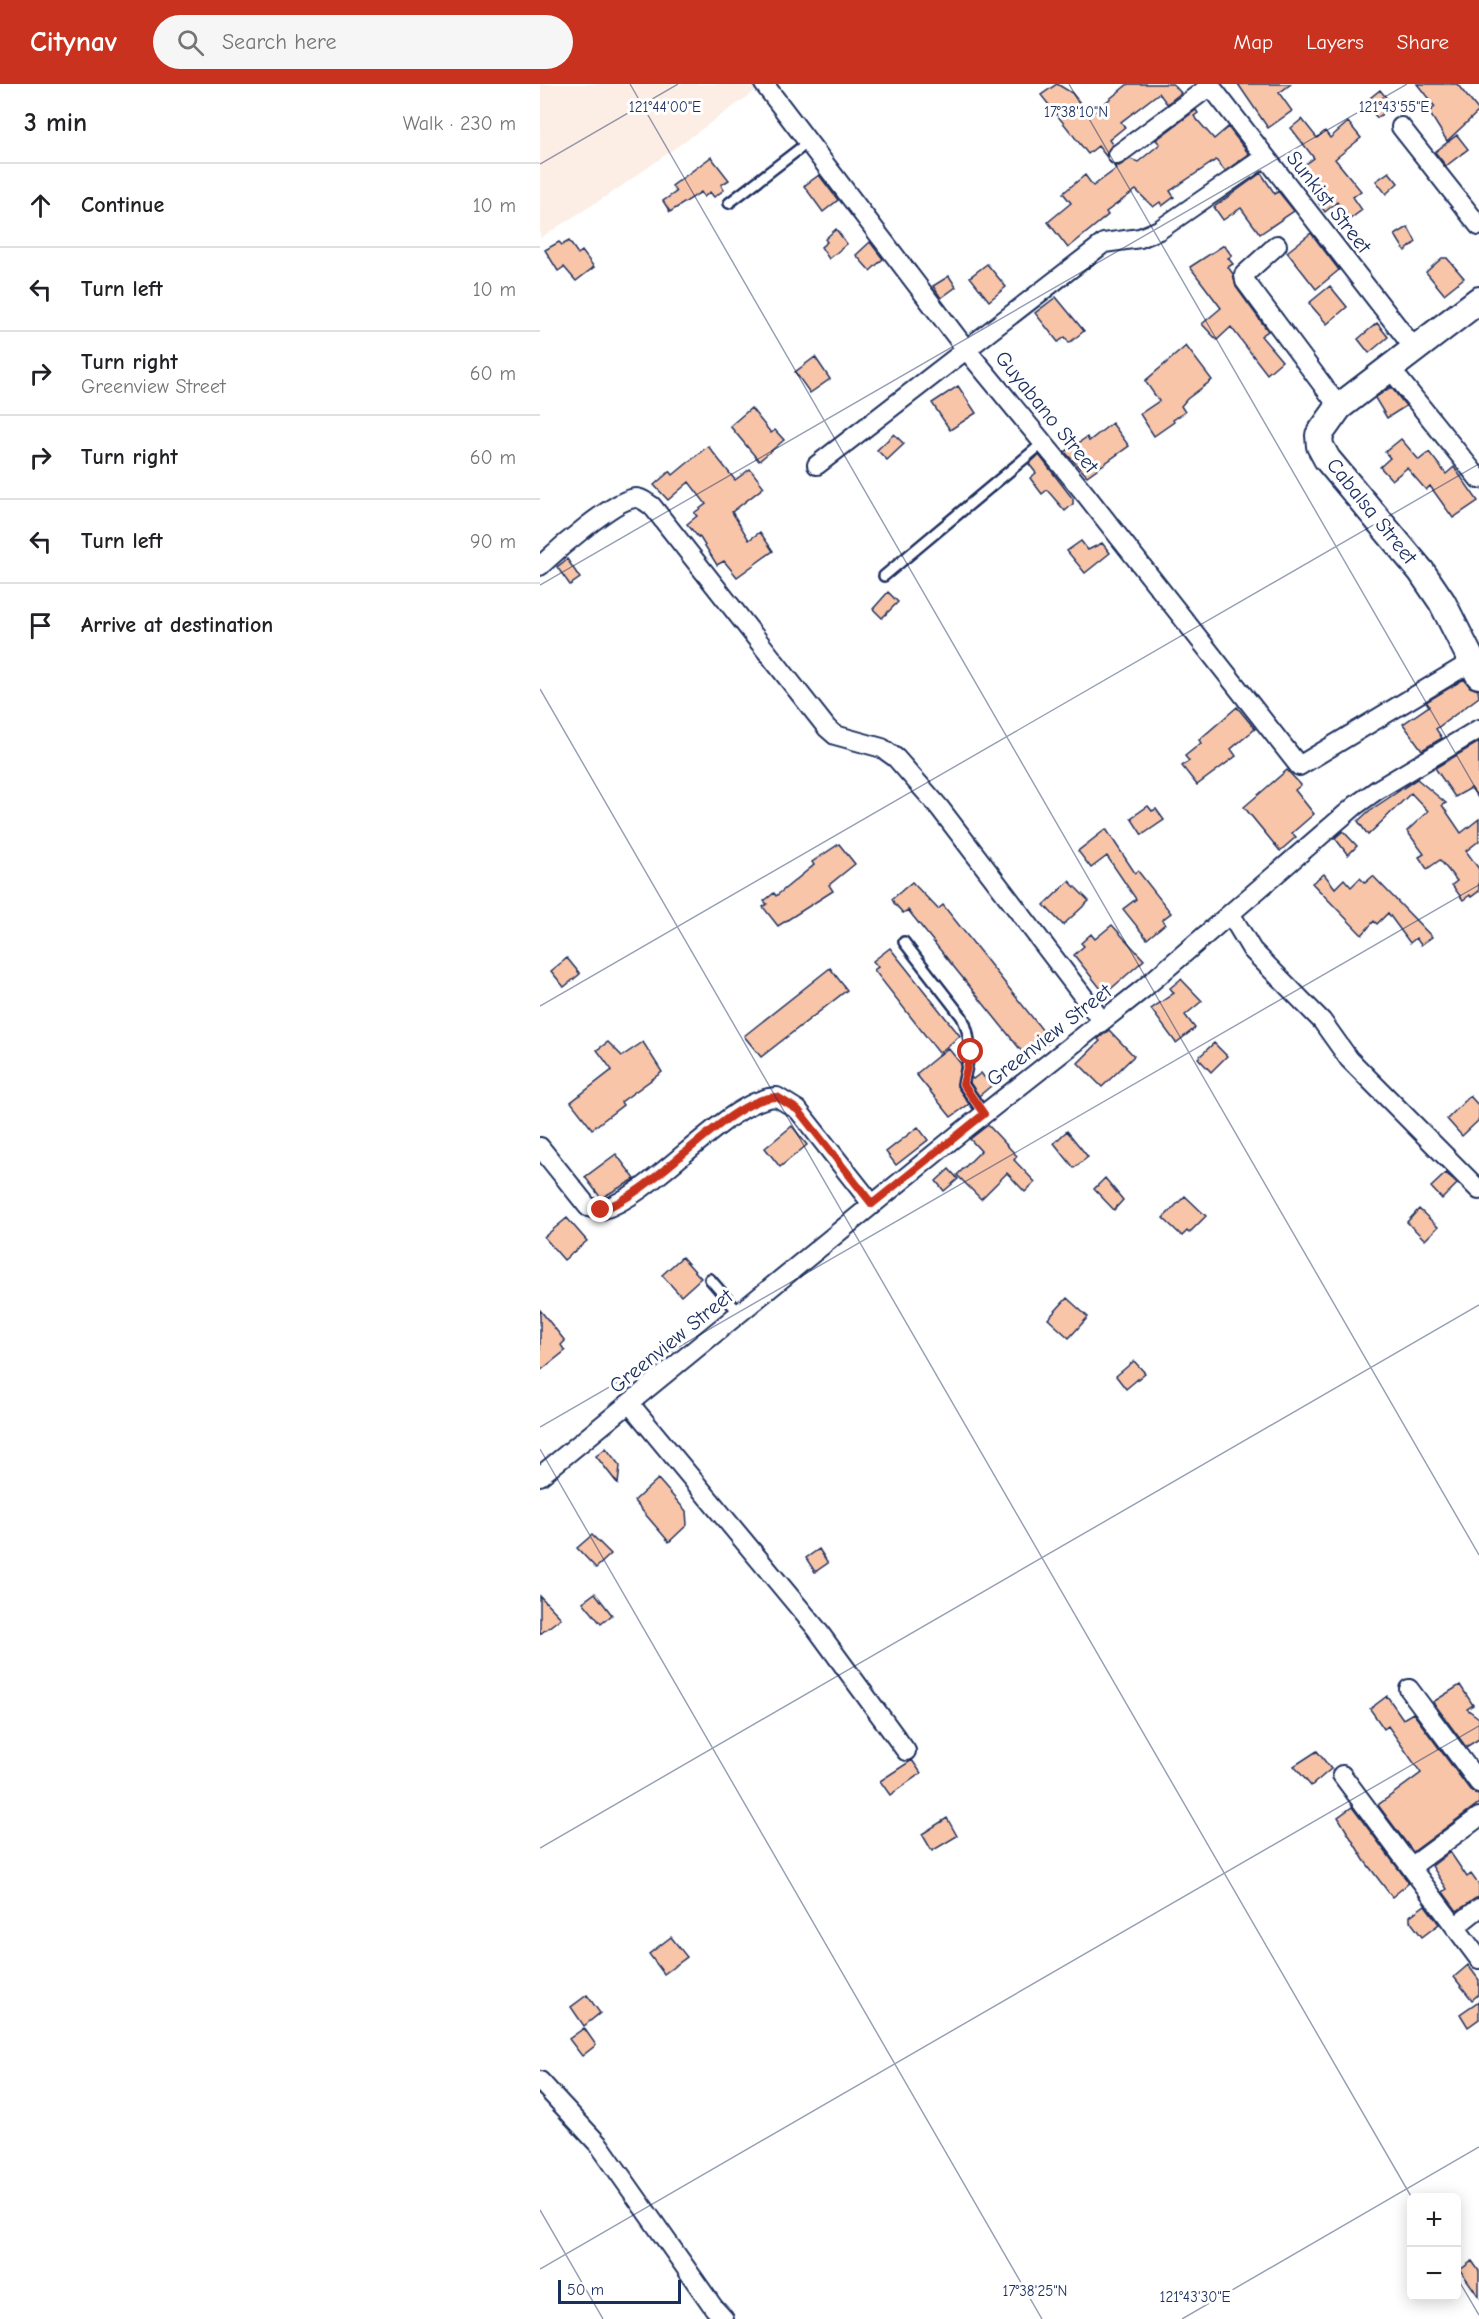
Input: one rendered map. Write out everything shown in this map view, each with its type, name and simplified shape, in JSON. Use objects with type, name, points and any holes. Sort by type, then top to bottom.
[{"type":"street","name":"Guyabano Street","points":[[764,84],[965,348],[1299,766],[1476,668]]},
{"type":"street","points":[[1117,155],[1209,85]]},
{"type":"street","name":"Sunkist Street","points":[[1209,85],[1414,348]]},
{"type":"street","points":[[1401,128],[1479,226]]},
{"type":"street","points":[[817,465],[965,348],[1104,243],[1140,238],[1159,230],[1265,157]]},
{"type":"street","points":[[1276,245],[1248,270],[1244,275],[1245,281],[1339,407]]},
{"type":"street","name":"Cabalsa Street","points":[[1476,668],[1442,602],[1421,571],[1324,452],[1319,435],[1339,407],[1479,300]]},
{"type":"street","points":[[1389,367],[1479,479]]},
{"type":"street","points":[[540,566],[610,509],[626,500],[641,499],[652,506],[827,728],[835,735],[882,748],[896,758],[932,799],[1102,1022]]},
{"type":"street","name":"Greenview Street","points":[[540,1476],[872,1204],[1102,1022],[1377,790],[1479,729]]},
{"type":"street","points":[[1231,915],[1252,950],[1322,1021],[1348,1059],[1479,1190]]},
{"type":"street","points":[[540,1147],[588,1207],[601,1210],[648,1184],[716,1129],[757,1101],[777,1097],[798,1110],[872,1204]]},
{"type":"street","points":[[630,1404],[816,1628],[906,1750]]},
{"type":"street","points":[[1409,1689],[1479,1783]]},
{"type":"street","points":[[1342,1775],[1479,1959]]},
{"type":"street","points":[[1411,1867],[1479,1817]]},
{"type":"street","points":[[1455,1927],[1479,1908]]},
{"type":"street","points":[[540,2081],[600,2146],[724,2319]]},
{"type":"lane","points":[[729,203],[807,143]]},
{"type":"lane","points":[[884,576],[1043,443]]},
{"type":"lane","points":[[904,942],[965,1023],[971,1052],[963,1084],[984,1114]]},
{"type":"lane","points":[[710,1279],[740,1314]]},
{"type":"shaded area","points":[[540,84],[759,84],[761,87],[616,190],[540,238]]},
{"type":"building","points":[[1057,84],[1072,93],[1090,115],[1128,84],[1173,84],[1181,93],[1167,104],[1159,93],[1121,122],[1125,127],[1109,140],[1112,144],[1106,156],[1098,146],[1088,154],[1041,95]]},
{"type":"building","points":[[1238,84],[1291,84],[1279,93],[1292,111],[1268,128]]},
{"type":"building","points":[[1417,84],[1457,84],[1479,111],[1447,141],[1429,112],[1435,107]]},
{"type":"building","points":[[1380,90],[1393,106],[1377,118],[1365,102]]},
{"type":"building","points":[[1196,110],[1198,113],[1194,116],[1214,139],[1228,127],[1249,154],[1225,171],[1216,160],[1170,191],[1174,197],[1162,206],[1160,202],[1153,207],[1136,190],[1106,212],[1108,215],[1068,248],[1048,222],[1071,203],[1063,193],[1085,175],[1093,186],[1116,169],[1114,166],[1119,166],[1130,159],[1138,162],[1160,144],[1156,140]]},
{"type":"building","points":[[1302,119],[1317,138],[1325,131],[1330,138],[1348,122],[1361,138],[1335,159],[1361,191],[1353,197],[1362,210],[1350,219],[1337,202],[1325,212],[1316,199],[1321,195],[1307,178],[1310,175],[1303,166],[1314,158],[1291,128]]},
{"type":"building","points":[[1457,135],[1468,149],[1446,166],[1435,152]]},
{"type":"building","points":[[711,157],[729,180],[721,185],[724,190],[714,197],[710,192],[704,197],[701,192],[670,212],[663,201],[676,192],[672,186]]},
{"type":"building","points":[[1389,172],[1398,183],[1386,194],[1376,181]]},
{"type":"building","points":[[1261,173],[1275,194],[1278,191],[1294,211],[1260,234],[1241,208],[1223,220],[1214,207]]},
{"type":"building","points":[[819,175],[838,200],[823,212],[804,186]]},
{"type":"building","points":[[1408,227],[1416,242],[1405,251],[1395,235]]},
{"type":"building","points":[[836,229],[847,244],[829,259],[821,247],[827,242],[825,239]]},
{"type":"building","points":[[1311,233],[1339,270],[1316,289],[1287,252]]},
{"type":"building","points":[[569,241],[578,254],[582,251],[594,267],[576,281],[564,267],[558,271],[545,250],[559,242],[562,245]]},
{"type":"building","points":[[870,242],[883,259],[870,271],[856,255]]},
{"type":"building","points":[[1224,245],[1232,256],[1228,258],[1233,264],[1228,267],[1233,274],[1236,287],[1268,331],[1261,336],[1282,361],[1267,374],[1231,327],[1217,340],[1202,324],[1221,308],[1190,267]]},
{"type":"building","points":[[1442,258],[1447,258],[1464,278],[1444,294],[1426,272]]},
{"type":"building","points":[[987,264],[1006,287],[989,301],[970,277]]},
{"type":"building","points":[[949,276],[956,287],[941,298],[933,286]]},
{"type":"building","points":[[1330,286],[1347,307],[1327,324],[1309,303]]},
{"type":"building","points":[[1056,297],[1084,331],[1069,343],[1065,337],[1058,342],[1035,313]]},
{"type":"building","points":[[1377,323],[1388,337],[1369,353],[1358,339]]},
{"type":"building","points":[[1186,346],[1212,380],[1181,406],[1185,412],[1154,436],[1140,414],[1159,401],[1145,381]]},
{"type":"building","points":[[815,357],[830,379],[810,393],[795,372]]},
{"type":"building","points":[[958,386],[976,413],[950,430],[932,403]]},
{"type":"building","points":[[1391,387],[1406,406],[1387,418],[1375,398]]},
{"type":"building","points":[[751,408],[771,433],[775,430],[784,440],[759,461],[730,426]]},
{"type":"building","points":[[1112,423],[1129,446],[1087,476],[1065,452],[1087,437],[1089,441]]},
{"type":"building","points":[[894,434],[904,444],[887,460],[877,450]]},
{"type":"building","points":[[1401,439],[1419,460],[1429,452],[1446,474],[1454,467],[1478,501],[1453,518],[1430,486],[1426,490],[1407,468],[1392,480],[1380,467],[1390,458],[1385,452]]},
{"type":"building","points":[[708,446],[735,480],[750,469],[764,487],[732,512],[749,540],[760,532],[773,551],[737,577],[724,561],[717,565],[699,536],[687,524],[697,516],[694,513],[706,504],[689,482],[668,500],[654,485],[670,471],[673,475]]},
{"type":"building","points":[[1039,455],[1073,499],[1073,504],[1065,511],[1047,490],[1042,494],[1030,478],[1036,473],[1029,464]]},
{"type":"building","points":[[1081,541],[1088,550],[1102,543],[1110,553],[1085,573],[1067,551]]},
{"type":"building","points":[[567,559],[580,578],[570,585],[557,567]]},
{"type":"building","points":[[888,592],[898,602],[882,618],[873,609]]},
{"type":"building","points":[[1464,679],[1470,687],[1478,690],[1479,697],[1436,729],[1442,738],[1422,750],[1403,724],[1429,706],[1426,702]]},
{"type":"building","points":[[1237,707],[1255,729],[1231,749],[1236,756],[1197,785],[1182,766],[1189,761],[1185,756],[1201,743],[1199,740]]},
{"type":"building","points":[[1479,742],[1479,799],[1471,788],[1455,797],[1435,768]]},
{"type":"building","points":[[1287,770],[1301,785],[1295,790],[1314,814],[1292,833],[1296,837],[1280,851],[1244,807]]},
{"type":"building","points":[[1417,779],[1446,803],[1442,805],[1461,833],[1479,819],[1479,841],[1466,851],[1479,869],[1479,891],[1471,897],[1470,895],[1463,900],[1452,885],[1457,881],[1440,860],[1427,869],[1419,857],[1424,854],[1407,831],[1428,811],[1411,793],[1368,835],[1358,821]]},
{"type":"building","points":[[1148,806],[1152,811],[1156,809],[1164,820],[1142,835],[1131,818]]},
{"type":"building","points":[[1106,829],[1135,873],[1138,871],[1171,913],[1162,920],[1165,924],[1147,939],[1123,909],[1136,899],[1107,856],[1091,868],[1078,851]]},
{"type":"building","points":[[1343,831],[1357,846],[1348,855],[1335,838]]},
{"type":"building","points":[[839,844],[855,864],[829,885],[833,891],[778,926],[763,907],[767,904],[764,901],[774,893],[776,896],[814,865],[812,862]]},
{"type":"building","points":[[1324,874],[1335,888],[1344,879],[1351,887],[1360,878],[1365,883],[1373,876],[1432,937],[1421,945],[1416,938],[1410,943],[1388,913],[1377,924],[1374,921],[1362,935],[1312,883]]},
{"type":"building","points":[[1069,881],[1089,901],[1063,925],[1044,905]]},
{"type":"building","points":[[912,882],[938,909],[943,905],[1051,1041],[1028,1059],[908,910],[903,913],[894,903],[892,899]]},
{"type":"building","points":[[1112,925],[1144,960],[1105,994],[1074,955],[1084,946],[1081,943],[1091,934],[1095,939]]},
{"type":"building","points":[[890,948],[960,1036],[939,1053],[874,970],[878,967],[873,961]]},
{"type":"building","points":[[567,958],[580,974],[564,987],[551,971]]},
{"type":"building","points":[[830,968],[847,990],[761,1057],[744,1036]]},
{"type":"building","points":[[1181,979],[1202,1001],[1185,1015],[1195,1028],[1176,1043],[1151,1009],[1174,993],[1170,988]]},
{"type":"building","points":[[1109,1030],[1134,1056],[1102,1087],[1078,1063],[1100,1041],[1098,1039]]},
{"type":"building","points":[[608,1042],[622,1056],[643,1042],[662,1072],[621,1102],[623,1105],[592,1129],[571,1102],[612,1070],[597,1050]]},
{"type":"building","points":[[1214,1043],[1227,1056],[1211,1072],[1198,1058]]},
{"type":"building","points":[[948,1048],[961,1064],[957,1086],[969,1104],[951,1117],[916,1074]]},
{"type":"building","points":[[981,1073],[991,1086],[979,1096],[970,1083],[971,1077],[973,1079]]},
{"type":"building","points":[[1470,1096],[1479,1106],[1479,1120],[1462,1136],[1447,1119]]},
{"type":"building","points":[[988,1125],[1017,1156],[1014,1160],[1035,1182],[1025,1192],[1007,1173],[981,1199],[957,1175],[981,1151],[970,1139]]},
{"type":"building","points":[[792,1126],[807,1145],[780,1167],[765,1148]]},
{"type":"building","points":[[918,1127],[928,1140],[896,1165],[886,1152]]},
{"type":"building","points":[[1067,1131],[1088,1157],[1074,1168],[1054,1143]]},
{"type":"building","points":[[616,1154],[635,1179],[601,1198],[585,1177]]},
{"type":"building","points":[[949,1169],[958,1179],[944,1191],[936,1181]]},
{"type":"building","points":[[1446,1173],[1457,1184],[1442,1199],[1431,1187]]},
{"type":"building","points":[[1105,1178],[1123,1200],[1114,1210],[1094,1189]]},
{"type":"building","points":[[1185,1196],[1206,1216],[1189,1233],[1187,1231],[1182,1236],[1163,1218]]},
{"type":"building","points":[[1419,1209],[1438,1227],[1425,1240],[1407,1222]]},
{"type":"building","points":[[567,1218],[587,1241],[564,1260],[544,1237]]},
{"type":"building","points":[[682,1257],[701,1278],[681,1296],[662,1275]]},
{"type":"building","points":[[1067,1298],[1088,1317],[1069,1338],[1048,1319]]},
{"type":"building","points":[[540,1310],[565,1341],[561,1345],[565,1351],[540,1371]]},
{"type":"building","points":[[1134,1361],[1145,1373],[1126,1389],[1116,1376]]},
{"type":"building","points":[[606,1448],[620,1466],[618,1484],[596,1456]]},
{"type":"building","points":[[658,1479],[686,1511],[687,1525],[669,1542],[634,1501]]},
{"type":"building","points":[[592,1535],[611,1554],[596,1568],[577,1548]]},
{"type":"building","points":[[819,1549],[828,1563],[815,1572],[806,1558]]},
{"type":"building","points":[[595,1593],[612,1615],[601,1624],[583,1602]]},
{"type":"building","points":[[540,1596],[561,1618],[540,1634]]},
{"type":"building","points":[[1460,1685],[1473,1705],[1467,1709],[1479,1718],[1479,1739],[1466,1747],[1433,1702]]},
{"type":"building","points":[[1387,1696],[1403,1719],[1413,1713],[1470,1790],[1479,1796],[1479,1803],[1413,1852],[1378,1805],[1421,1773],[1388,1726],[1384,1729],[1370,1709]]},
{"type":"building","points":[[1317,1751],[1331,1769],[1311,1786],[1294,1766]]},
{"type":"building","points":[[912,1760],[921,1773],[890,1795],[880,1781]]},
{"type":"building","points":[[1352,1807],[1409,1883],[1392,1897],[1364,1860],[1338,1817]]},
{"type":"building","points":[[947,1818],[957,1836],[932,1851],[922,1834]]},
{"type":"building","points":[[1450,1852],[1467,1877],[1471,1874],[1479,1885],[1479,1897],[1457,1911],[1443,1892],[1447,1889],[1432,1866]]},
{"type":"building","points":[[1425,1905],[1439,1924],[1422,1937],[1410,1921],[1410,1916]]},
{"type":"building","points":[[671,1937],[687,1957],[664,1974],[649,1954]]},
{"type":"building","points":[[1468,1965],[1479,1980],[1479,1994],[1472,2000],[1454,1977]]},
{"type":"building","points":[[587,1995],[600,2013],[584,2026],[571,2007]]},
{"type":"building","points":[[1479,2001],[1479,2019],[1468,2027],[1460,2014]]},
{"type":"building","points":[[584,2028],[596,2045],[582,2056],[569,2039]]},
{"type":"building","points":[[1472,2261],[1479,2271],[1479,2297],[1461,2271]]},
{"type":"route","points":[[601,1210],[610,1208],[648,1184],[716,1129],[766,1097],[777,1097],[798,1110],[872,1204],[984,1114],[963,1084],[971,1052]]}]
